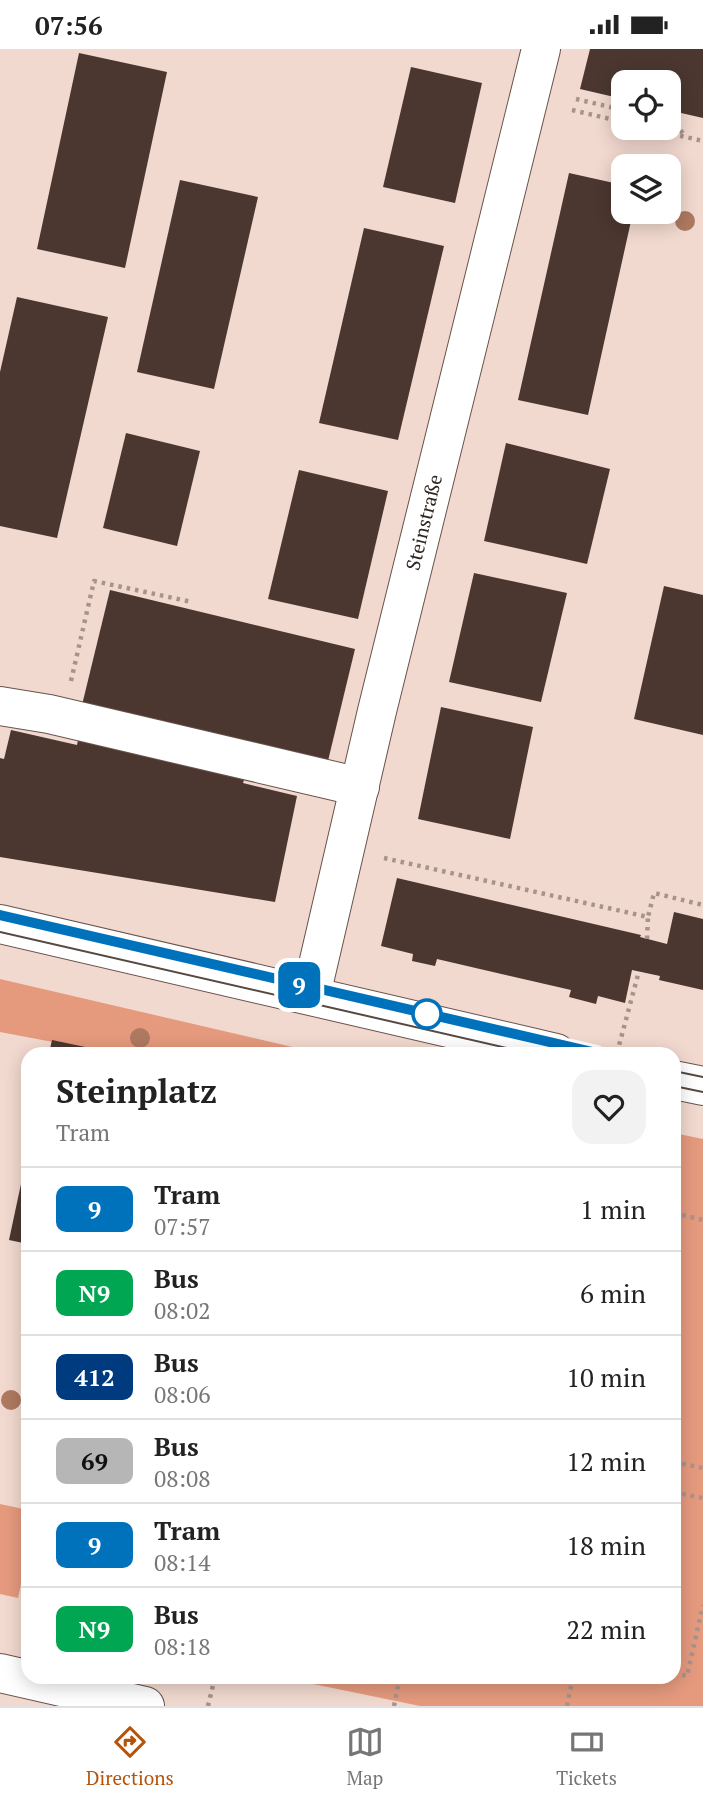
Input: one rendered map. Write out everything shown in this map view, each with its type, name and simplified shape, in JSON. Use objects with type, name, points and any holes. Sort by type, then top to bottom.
[{"type":"street","name":"Steinstraße","points":[[311,995],[541,49]]},
{"type":"street","points":[[0,706],[63,717],[360,787]]},
{"type":"street","points":[[0,923],[531,1047]]},
{"type":"street","points":[[681,1081],[703,1086]]},
{"type":"street","points":[[0,1674],[21,1679]]},
{"type":"street","points":[[45,1684],[145,1706]]},
{"type":"path","points":[[576,99],[611,107]]},
{"type":"path","points":[[572,110],[611,119]]},
{"type":"path","points":[[681,132],[685,137]]},
{"type":"path","points":[[681,136],[703,141]]},
{"type":"path","points":[[63,717],[94,580],[191,602]]},
{"type":"path","points":[[345,850],[648,917]]},
{"type":"path","points":[[647,939],[648,917],[654,893],[703,905]]},
{"type":"path","points":[[619,1047],[639,971]]},
{"type":"path","points":[[681,1215],[703,1220]]},
{"type":"path","points":[[681,1463],[703,1468]]},
{"type":"path","points":[[681,1494],[703,1499]]},
{"type":"path","points":[[681,1675],[687,1676],[703,1605]]},
{"type":"path","points":[[208,1706],[213,1684]]},
{"type":"path","points":[[394,1706],[399,1684]]},
{"type":"path","points":[[567,1706],[572,1684]]},
{"type":"shaded area","points":[[0,979],[292,1047],[79,1047],[0,1032]]},
{"type":"shaded area","points":[[681,1134],[703,1139],[703,1706],[420,1706],[313,1684],[681,1684]]},
{"type":"shaded area","points":[[0,1504],[21,1508],[21,1584],[18,1598],[0,1594]]},
{"type":"building","points":[[590,49],[703,49],[703,118],[681,113],[681,70],[611,70],[611,96],[580,89]]},
{"type":"building","points":[[79,53],[167,72],[125,268],[37,249]]},
{"type":"building","points":[[411,67],[482,83],[455,203],[383,187]]},
{"type":"building","points":[[569,173],[611,182],[611,224],[630,224],[588,415],[518,400]]},
{"type":"building","points":[[180,180],[258,197],[214,389],[137,372]]},
{"type":"building","points":[[364,228],[444,246],[398,440],[319,423]]},
{"type":"building","points":[[17,297],[108,317],[57,538],[0,526],[0,372]]},
{"type":"building","points":[[126,433],[200,451],[177,546],[103,528]]},
{"type":"building","points":[[506,443],[610,469],[587,564],[484,541]]},
{"type":"building","points":[[299,470],[388,491],[358,619],[268,599]]},
{"type":"building","points":[[474,573],[567,593],[541,702],[449,682]]},
{"type":"building","points":[[664,586],[703,595],[703,735],[634,719]]},
{"type":"building","points":[[110,590],[355,649],[327,765],[82,705]]},
{"type":"building","points":[[441,707],[533,727],[510,839],[418,819]]},
{"type":"building","points":[[11,730],[77,745],[80,730],[248,767],[243,783],[297,796],[275,902],[0,857],[0,758],[4,759]]},
{"type":"building","points":[[397,878],[641,935],[640,937],[667,944],[674,912],[703,919],[703,990],[659,980],[660,976],[632,970],[625,1003],[598,996],[596,1004],[569,997],[571,990],[437,959],[435,966],[412,961],[413,954],[381,946]]},
{"type":"building","points":[[52,1040],[85,1047],[50,1047]]},
{"type":"building","points":[[21,1184],[21,1243],[9,1240]]},
{"type":"tram line","points":[[0,915],[571,1047]]},
{"type":"tram line","name":"9","points":[[0,915],[571,1047]]},
{"type":"tram line","points":[[0,932],[503,1047]]},
{"type":"tram line","points":[[681,1072],[703,1077]]},
{"type":"tram line","points":[[681,1087],[703,1092]]}]
